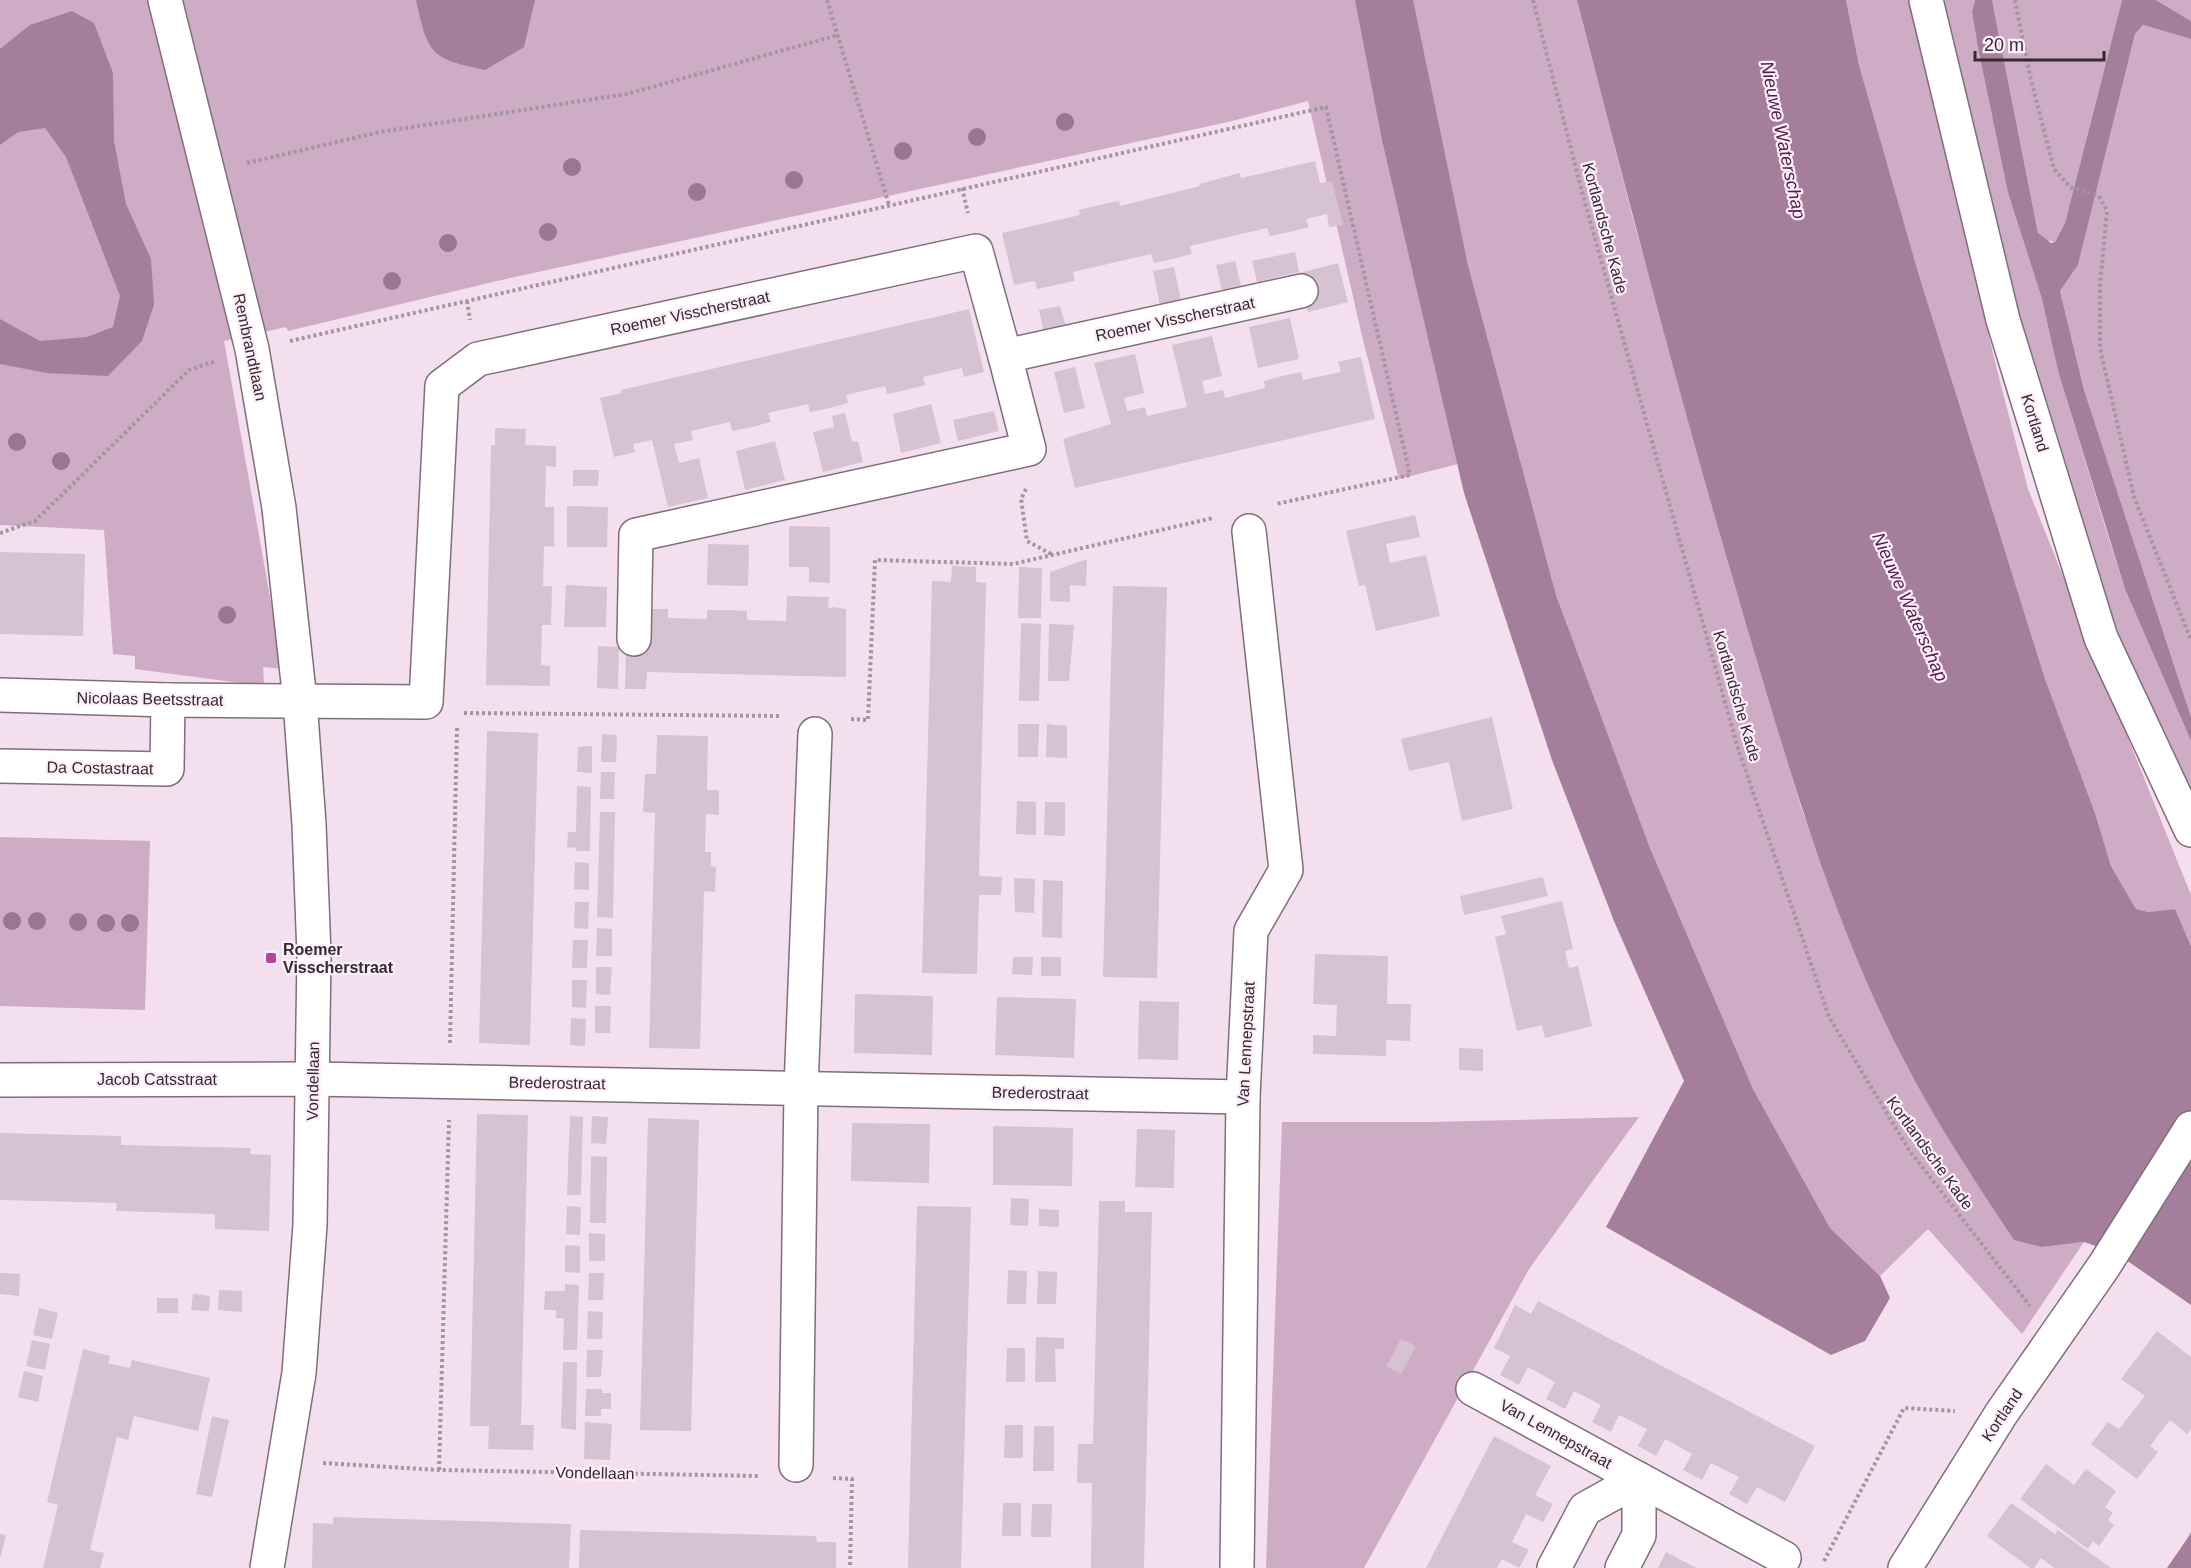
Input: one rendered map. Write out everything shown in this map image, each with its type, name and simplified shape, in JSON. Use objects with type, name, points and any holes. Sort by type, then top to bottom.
[{"type":"street","name":"Rembrandtlaan","points":[[165,0],[210,172],[252,349],[279,508],[300,701]]},
{"type":"street","name":"Kortland","points":[[1926,0],[2003,320],[2101,638],[2191,830]]},
{"type":"street","name":"Roemer Visscherstraat","points":[[300,701],[426,702],[442,386],[478,359],[976,251],[1005,356],[1301,291]]},
{"type":"street","points":[[634,639],[636,535],[1029,449],[1005,356]]},
{"type":"street","name":"Van Lennepstraat","points":[[1237,523],[1286,870],[1251,931],[1243,1097],[1237,1568]]},
{"type":"street","name":"Nicolaas Beetsstraat","points":[[0,695],[300,701]]},
{"type":"street","name":"Da Costastraat","points":[[0,766],[166,769],[168,700]]},
{"type":"street","name":"Vondellaan","points":[[267,1568],[286,1461],[300,1362],[310,1225],[314,955],[309,824],[300,701]]},
{"type":"street","points":[[796,1471],[801,1088],[815,725]]},
{"type":"street","name":"Brederostraat","points":[[313,1079],[1243,1097]]},
{"type":"street","name":"Jacob Catsstraat","points":[[0,1080],[313,1079]]},
{"type":"street","name":"Kortland","points":[[1905,1568],[2001,1414],[2104,1266],[2191,1128]]},
{"type":"street","name":"Van Lennepstraat","points":[[1473,1389],[1784,1558]]},
{"type":"street","points":[[1622,1568],[1639,1535],[1639,1479]]},
{"type":"street","name":"Van Lennepstraat","points":[[1554,1568],[1585,1509],[1639,1479]]},
{"type":"path","points":[[827,0],[889,205]]},
{"type":"path","name":"Kortlandsche Kade","points":[[1533,0],[1582,192],[1737,745],[1828,1017],[1909,1150],[2028,1304],[2059,1332]]},
{"type":"path","points":[[2015,0],[2030,76],[2054,169],[2070,188],[2098,196],[2107,211],[2100,285],[2100,348],[2134,497],[2191,640]]},
{"type":"path","points":[[210,172],[380,132],[627,94],[837,35]]},
{"type":"path","points":[[0,533],[35,521],[189,370],[252,349],[1326,107],[1410,475],[1271,505]]},
{"type":"path","points":[[1029,449],[1031,482],[1021,499],[1027,541],[1053,555]]},
{"type":"path","points":[[457,712],[815,725],[868,720],[875,560],[1013,564],[1237,523]]},
{"type":"path","points":[[1821,1568],[1904,1408],[2001,1414]]},
{"type":"path","name":"Vondellaan","points":[[286,1461],[439,1470],[796,1471],[852,1479],[850,1568]]},
{"type":"shaded area","points":[[0,0],[1577,0],[1633,219],[1732,577],[1802,810],[1848,935],[1906,1064],[1969,1171],[2042,1247],[2084,1242],[2022,1334],[1928,1229],[1880,1276],[1830,1228],[1753,1089],[1650,848],[1556,595],[1468,265],[1426,69],[1383,145],[1458,464],[1399,479],[1363,340],[1308,101],[1228,122],[497,281],[288,331],[286,327],[224,341],[283,669],[263,667],[264,686],[135,669],[135,656],[113,654],[104,530],[0,525]]},
{"type":"shaded area","points":[[1846,0],[1909,0],[1998,374],[2028,489],[2191,895],[2191,946],[2175,909],[2148,912],[2136,909],[2111,866],[2095,813],[2045,679],[1918,272],[1859,65]]},
{"type":"shaded area","points":[[1939,0],[1975,0],[1972,12],[1978,48],[2008,193],[2042,299],[2058,371],[2125,589],[2191,741],[2191,805],[2116,627],[2055,455],[2002,261]]},
{"type":"shaded area","points":[[1992,0],[2122,0],[2065,223],[2055,242],[2044,240],[2038,233]]},
{"type":"shaded area","points":[[2156,0],[2191,0],[2191,21]]},
{"type":"shaded area","points":[[2143,25],[2191,39],[2191,717],[2084,390],[2060,291],[2078,265],[2135,34]]},
{"type":"shaded area","points":[[0,837],[150,841],[145,1010],[0,1006]]},
{"type":"shaded area","points":[[1639,1117],[1529,1269],[1364,1568],[1266,1568],[1282,1122],[1429,1122]]},
{"type":"water","points":[[416,0],[535,0],[524,47],[485,70],[453,62],[434,51],[424,32]]},
{"type":"water","points":[[1355,0],[1413,0],[1468,265],[1556,595],[1650,848],[1753,1089],[1830,1228],[1880,1276],[1890,1298],[1865,1341],[1831,1355],[1606,1227],[1684,1081],[1614,921],[1552,760],[1464,493],[1383,145]]},
{"type":"water","name":"Nieuwe Waterschap","points":[[1577,0],[1846,0],[1859,65],[1918,272],[2045,679],[2095,813],[2111,866],[2136,909],[2148,912],[2175,909],[2191,946],[2191,1305],[2116,1253],[2084,1242],[2042,1247],[2014,1240],[1931,1109],[1881,1014],[1858,962],[1818,857],[1767,695],[1683,402]]},
{"type":"water","points":[[1975,0],[1992,0],[2038,233],[2051,243],[2055,242],[2065,223],[2122,0],[2156,0],[2191,21],[2191,39],[2143,25],[2135,34],[2078,265],[2060,291],[2084,390],[2191,717],[2191,741],[2125,589],[2058,371],[2042,299],[2008,193],[1978,48],[1972,12]]},
{"type":"water","points":[[72,11],[94,23],[113,73],[114,141],[126,204],[151,259],[154,305],[142,341],[108,376],[47,373],[0,364],[0,319],[40,341],[87,337],[113,327],[120,296],[66,157],[45,128],[18,132],[0,145],[0,49],[30,25]]},
{"type":"water","points":[[2191,1532],[2191,1568],[2167,1568],[2189,1536]]},
{"type":"building","points":[[1315,161],[1320,183],[1332,181],[1343,225],[1329,227],[1327,214],[1306,219],[1309,227],[1290,232],[1270,236],[1267,228],[1190,246],[1192,254],[1173,259],[1154,263],[1151,254],[1073,272],[1075,281],[1037,289],[1035,281],[1014,285],[1002,233],[1080,215],[1079,210],[1099,205],[1119,201],[1120,206],[1200,186],[1199,184],[1240,173],[1241,178]]},
{"type":"building","points":[[1295,252],[1299,272],[1257,282],[1252,261]]},
{"type":"building","points":[[1235,261],[1241,286],[1222,290],[1216,265]]},
{"type":"building","points":[[1338,263],[1348,302],[1308,312],[1299,273]]},
{"type":"building","points":[[1174,267],[1181,300],[1160,305],[1153,271]]},
{"type":"building","points":[[1060,306],[1066,327],[1044,333],[1039,310]]},
{"type":"building","points":[[969,309],[984,372],[964,377],[962,368],[923,377],[925,385],[906,390],[887,394],[885,386],[846,395],[848,403],[830,408],[810,412],[808,404],[768,413],[771,422],[752,427],[732,431],[730,422],[691,431],[693,440],[674,444],[679,463],[699,458],[708,498],[668,507],[652,440],[633,444],[635,452],[614,457],[600,398],[622,393],[621,390]]},
{"type":"building","points":[[1290,318],[1299,359],[1258,368],[1249,327]]},
{"type":"building","points":[[1212,336],[1222,376],[1202,381],[1205,394],[1223,390],[1225,398],[1265,388],[1264,381],[1282,376],[1301,372],[1303,380],[1341,372],[1338,362],[1361,357],[1375,419],[1075,488],[1063,439],[1111,424],[1094,363],[1135,354],[1144,393],[1124,398],[1127,411],[1145,407],[1147,416],[1187,407],[1172,345]]},
{"type":"building","points":[[1075,367],[1085,408],[1064,413],[1054,372]]},
{"type":"building","points":[[931,404],[941,443],[901,453],[893,414]]},
{"type":"building","points":[[994,411],[999,431],[958,441],[953,420]]},
{"type":"building","points":[[845,413],[852,442],[858,441],[863,462],[823,472],[813,432],[834,427],[832,416]]},
{"type":"building","points":[[495,428],[526,429],[525,445],[556,446],[556,467],[546,466],[545,507],[554,507],[554,547],[544,546],[543,586],[552,586],[551,625],[542,625],[541,665],[550,666],[550,686],[486,685],[491,445],[495,445]]},
{"type":"building","points":[[775,441],[785,480],[745,490],[736,451]]},
{"type":"building","points":[[573,470],[599,470],[598,486],[573,486]]},
{"type":"building","points":[[567,506],[608,507],[607,547],[567,547]]},
{"type":"building","points":[[1415,515],[1420,537],[1386,544],[1390,563],[1426,555],[1440,616],[1376,631],[1365,585],[1359,586],[1346,531]]},
{"type":"building","points":[[789,526],[830,527],[830,583],[809,582],[809,567],[789,567]]},
{"type":"building","points":[[708,544],[749,545],[748,586],[707,585]]},
{"type":"building","points":[[0,552],[85,554],[83,636],[0,634]]},
{"type":"building","points":[[1087,559],[1086,586],[1070,585],[1070,602],[1050,601],[1050,572]]},
{"type":"building","points":[[952,566],[976,567],[976,582],[986,583],[979,876],[1002,877],[1001,895],[979,895],[977,974],[922,973],[932,581],[951,582]]},
{"type":"building","points":[[1019,567],[1042,568],[1041,618],[1018,618]]},
{"type":"building","points":[[566,585],[607,587],[606,627],[564,627]]},
{"type":"building","points":[[1113,586],[1167,587],[1157,978],[1103,977]]},
{"type":"building","points":[[787,596],[829,597],[828,609],[834,607],[846,609],[846,677],[647,672],[646,689],[625,689],[626,647],[646,609],[668,609],[668,618],[707,619],[707,610],[727,610],[747,611],[747,620],[786,621]]},
{"type":"building","points":[[1021,623],[1041,624],[1039,701],[1019,701]]},
{"type":"building","points":[[1049,624],[1074,625],[1069,681],[1048,681]]},
{"type":"building","points":[[598,646],[619,647],[618,689],[597,688]]},
{"type":"building","points":[[1492,717],[1513,809],[1462,821],[1449,762],[1409,771],[1401,739]]},
{"type":"building","points":[[1018,724],[1039,724],[1038,757],[1018,757]]},
{"type":"building","points":[[1047,724],[1067,726],[1067,758],[1046,757]]},
{"type":"building","points":[[487,731],[538,733],[530,1045],[479,1043]]},
{"type":"building","points":[[602,734],[617,735],[616,762],[601,762]]},
{"type":"building","points":[[657,735],[708,736],[707,790],[719,790],[719,815],[706,814],[705,852],[711,852],[711,866],[716,867],[715,892],[704,891],[700,1049],[649,1048],[655,813],[643,812],[645,774],[656,774]]},
{"type":"building","points":[[592,746],[592,773],[577,772],[578,747]]},
{"type":"building","points":[[601,772],[615,772],[614,799],[600,799]]},
{"type":"building","points":[[577,786],[591,787],[590,851],[576,851],[575,847],[567,848],[568,832],[576,832]]},
{"type":"building","points":[[1017,801],[1036,802],[1036,835],[1016,834]]},
{"type":"building","points":[[1045,802],[1065,802],[1065,836],[1044,835]]},
{"type":"building","points":[[600,812],[615,812],[613,918],[597,917]]},
{"type":"building","points":[[575,862],[589,863],[589,890],[574,889]]},
{"type":"building","points":[[1543,877],[1548,896],[1464,915],[1460,896]]},
{"type":"building","points":[[1014,878],[1035,879],[1034,913],[1015,912]]},
{"type":"building","points":[[1043,880],[1063,881],[1062,938],[1042,937]]},
{"type":"building","points":[[1562,901],[1573,949],[1565,951],[1569,968],[1578,966],[1592,1026],[1545,1038],[1542,1025],[1517,1031],[1495,937],[1506,934],[1501,916]]},
{"type":"building","points":[[575,902],[589,902],[588,929],[574,928]]},
{"type":"building","points":[[597,928],[612,929],[612,956],[596,956]]},
{"type":"building","points":[[573,940],[588,940],[587,968],[572,968]]},
{"type":"building","points":[[1315,954],[1388,956],[1387,1004],[1411,1004],[1410,1041],[1386,1040],[1386,1056],[1313,1054],[1313,1035],[1336,1036],[1337,1005],[1313,1004]]},
{"type":"building","points":[[1013,957],[1033,957],[1032,975],[1012,974]]},
{"type":"building","points":[[1041,957],[1061,957],[1061,976],[1041,976]]},
{"type":"building","points":[[596,967],[612,967],[610,995],[596,994]]},
{"type":"building","points":[[572,980],[587,980],[586,1008],[572,1007]]},
{"type":"building","points":[[855,994],[933,996],[932,1055],[854,1053]]},
{"type":"building","points":[[997,997],[1076,999],[1074,1058],[995,1055]]},
{"type":"building","points":[[1139,1001],[1179,1002],[1178,1060],[1138,1059]]},
{"type":"building","points":[[595,1006],[611,1006],[610,1033],[595,1033]]},
{"type":"building","points":[[571,1018],[586,1019],[585,1046],[570,1045]]},
{"type":"building","points":[[1459,1048],[1483,1049],[1483,1071],[1459,1070]]},
{"type":"building","points":[[477,1114],[528,1115],[521,1425],[534,1425],[533,1450],[488,1449],[489,1426],[470,1426]]},
{"type":"building","points":[[570,1116],[583,1117],[581,1195],[567,1195]]},
{"type":"building","points":[[592,1116],[608,1117],[606,1144],[591,1143]]},
{"type":"building","points":[[648,1118],[699,1120],[691,1431],[640,1430]]},
{"type":"building","points":[[852,1123],[930,1124],[929,1183],[851,1181]]},
{"type":"building","points":[[993,1126],[1073,1128],[1072,1186],[993,1185]]},
{"type":"building","points":[[1137,1129],[1175,1130],[1174,1188],[1135,1187]]},
{"type":"building","points":[[0,1133],[121,1136],[121,1145],[251,1148],[250,1154],[271,1155],[269,1231],[215,1229],[215,1214],[116,1211],[117,1203],[0,1200]]},
{"type":"building","points":[[591,1156],[607,1157],[606,1223],[590,1223]]},
{"type":"building","points":[[1011,1198],[1029,1199],[1028,1226],[1010,1225]]},
{"type":"building","points":[[1099,1201],[1125,1201],[1125,1212],[1152,1212],[1144,1568],[1091,1568],[1092,1483],[1077,1483],[1078,1444],[1093,1444]]},
{"type":"building","points":[[567,1206],[581,1207],[580,1235],[566,1234]]},
{"type":"building","points":[[917,1206],[971,1207],[961,1568],[908,1568]]},
{"type":"building","points":[[1039,1209],[1059,1210],[1059,1227],[1039,1226]]},
{"type":"building","points":[[589,1233],[605,1234],[605,1261],[589,1261]]},
{"type":"building","points":[[565,1245],[580,1246],[580,1273],[565,1272]]},
{"type":"building","points":[[1008,1270],[1027,1271],[1026,1304],[1007,1304]]},
{"type":"building","points":[[1038,1271],[1057,1272],[1056,1304],[1037,1304]]},
{"type":"building","points":[[0,1273],[20,1274],[19,1296],[0,1294]]},
{"type":"building","points":[[589,1273],[604,1273],[603,1300],[588,1300]]},
{"type":"building","points":[[565,1284],[579,1285],[577,1350],[563,1350],[564,1318],[556,1318],[556,1310],[544,1310],[545,1291],[565,1291]]},
{"type":"building","points":[[219,1290],[242,1291],[242,1312],[218,1310]]},
{"type":"building","points":[[193,1294],[210,1296],[209,1311],[191,1310]]},
{"type":"building","points":[[157,1298],[178,1298],[178,1313],[157,1313]]},
{"type":"building","points":[[1538,1301],[1815,1446],[1785,1502],[1757,1487],[1747,1504],[1729,1494],[1739,1477],[1711,1463],[1702,1480],[1683,1470],[1692,1454],[1665,1439],[1656,1456],[1638,1446],[1647,1429],[1619,1415],[1611,1432],[1592,1422],[1601,1405],[1574,1391],[1565,1409],[1546,1399],[1555,1382],[1528,1367],[1519,1385],[1500,1375],[1510,1356],[1494,1348],[1515,1305],[1531,1314]]},
{"type":"building","points":[[39,1308],[58,1313],[52,1339],[33,1335]]},
{"type":"building","points":[[588,1311],[603,1312],[602,1339],[587,1339]]},
{"type":"building","points":[[2157,1331],[2191,1357],[2191,1429],[2187,1434],[2170,1420],[2150,1446],[2158,1452],[2137,1479],[2091,1444],[2108,1422],[2119,1429],[2145,1396],[2121,1379]]},
{"type":"building","points":[[1036,1337],[1064,1338],[1064,1349],[1055,1349],[1056,1382],[1035,1382]]},
{"type":"building","points":[[1401,1339],[1416,1346],[1401,1374],[1386,1366]]},
{"type":"building","points":[[32,1340],[50,1344],[45,1370],[26,1366]]},
{"type":"building","points":[[1007,1348],[1025,1348],[1025,1382],[1006,1382]]},
{"type":"building","points":[[83,1349],[110,1356],[108,1363],[130,1368],[132,1360],[210,1378],[198,1431],[134,1416],[128,1440],[117,1437],[90,1550],[104,1553],[100,1568],[43,1568],[58,1505],[47,1502]]},
{"type":"building","points":[[587,1350],[603,1350],[601,1377],[586,1377]]},
{"type":"building","points":[[563,1362],[577,1362],[576,1430],[561,1428]]},
{"type":"building","points":[[24,1371],[43,1376],[38,1402],[18,1397]]},
{"type":"building","points":[[586,1389],[602,1389],[602,1393],[611,1393],[611,1409],[601,1409],[601,1416],[585,1416]]},
{"type":"building","points":[[212,1416],[229,1420],[212,1497],[196,1494]]},
{"type":"building","points":[[585,1422],[612,1424],[610,1460],[584,1459]]},
{"type":"building","points":[[1005,1425],[1023,1425],[1023,1458],[1004,1458]]},
{"type":"building","points":[[1034,1426],[1054,1426],[1054,1471],[1033,1471]]},
{"type":"building","points":[[1494,1436],[1551,1466],[1535,1495],[1553,1504],[1543,1522],[1526,1514],[1512,1542],[1529,1550],[1519,1568],[1502,1559],[1497,1568],[1426,1568]]},
{"type":"building","points":[[2046,1464],[2074,1485],[2086,1469],[2116,1491],[2105,1507],[2113,1513],[2108,1520],[2114,1525],[2099,1546],[2093,1541],[2088,1549],[2020,1499]]},
{"type":"building","points":[[1003,1503],[1021,1503],[1021,1536],[1002,1536]]},
{"type":"building","points":[[2011,1503],[2055,1534],[2058,1530],[2111,1568],[2054,1568],[2041,1558],[2034,1568],[2030,1568],[1987,1536]]},
{"type":"building","points":[[1032,1504],[1052,1504],[1051,1537],[1031,1537]]},
{"type":"building","points":[[333,1517],[571,1524],[569,1568],[312,1568],[313,1523],[333,1524]]},
{"type":"building","points":[[580,1530],[816,1536],[817,1542],[836,1542],[836,1568],[579,1568]]},
{"type":"building","points":[[0,1534],[6,1535],[1,1556],[0,1556]]},
{"type":"building","points":[[1666,1552],[1683,1561],[1697,1568],[1658,1568]]},
{"type":"place","name":"Roemer Visscherstraat","points":[[271,958]]}]
